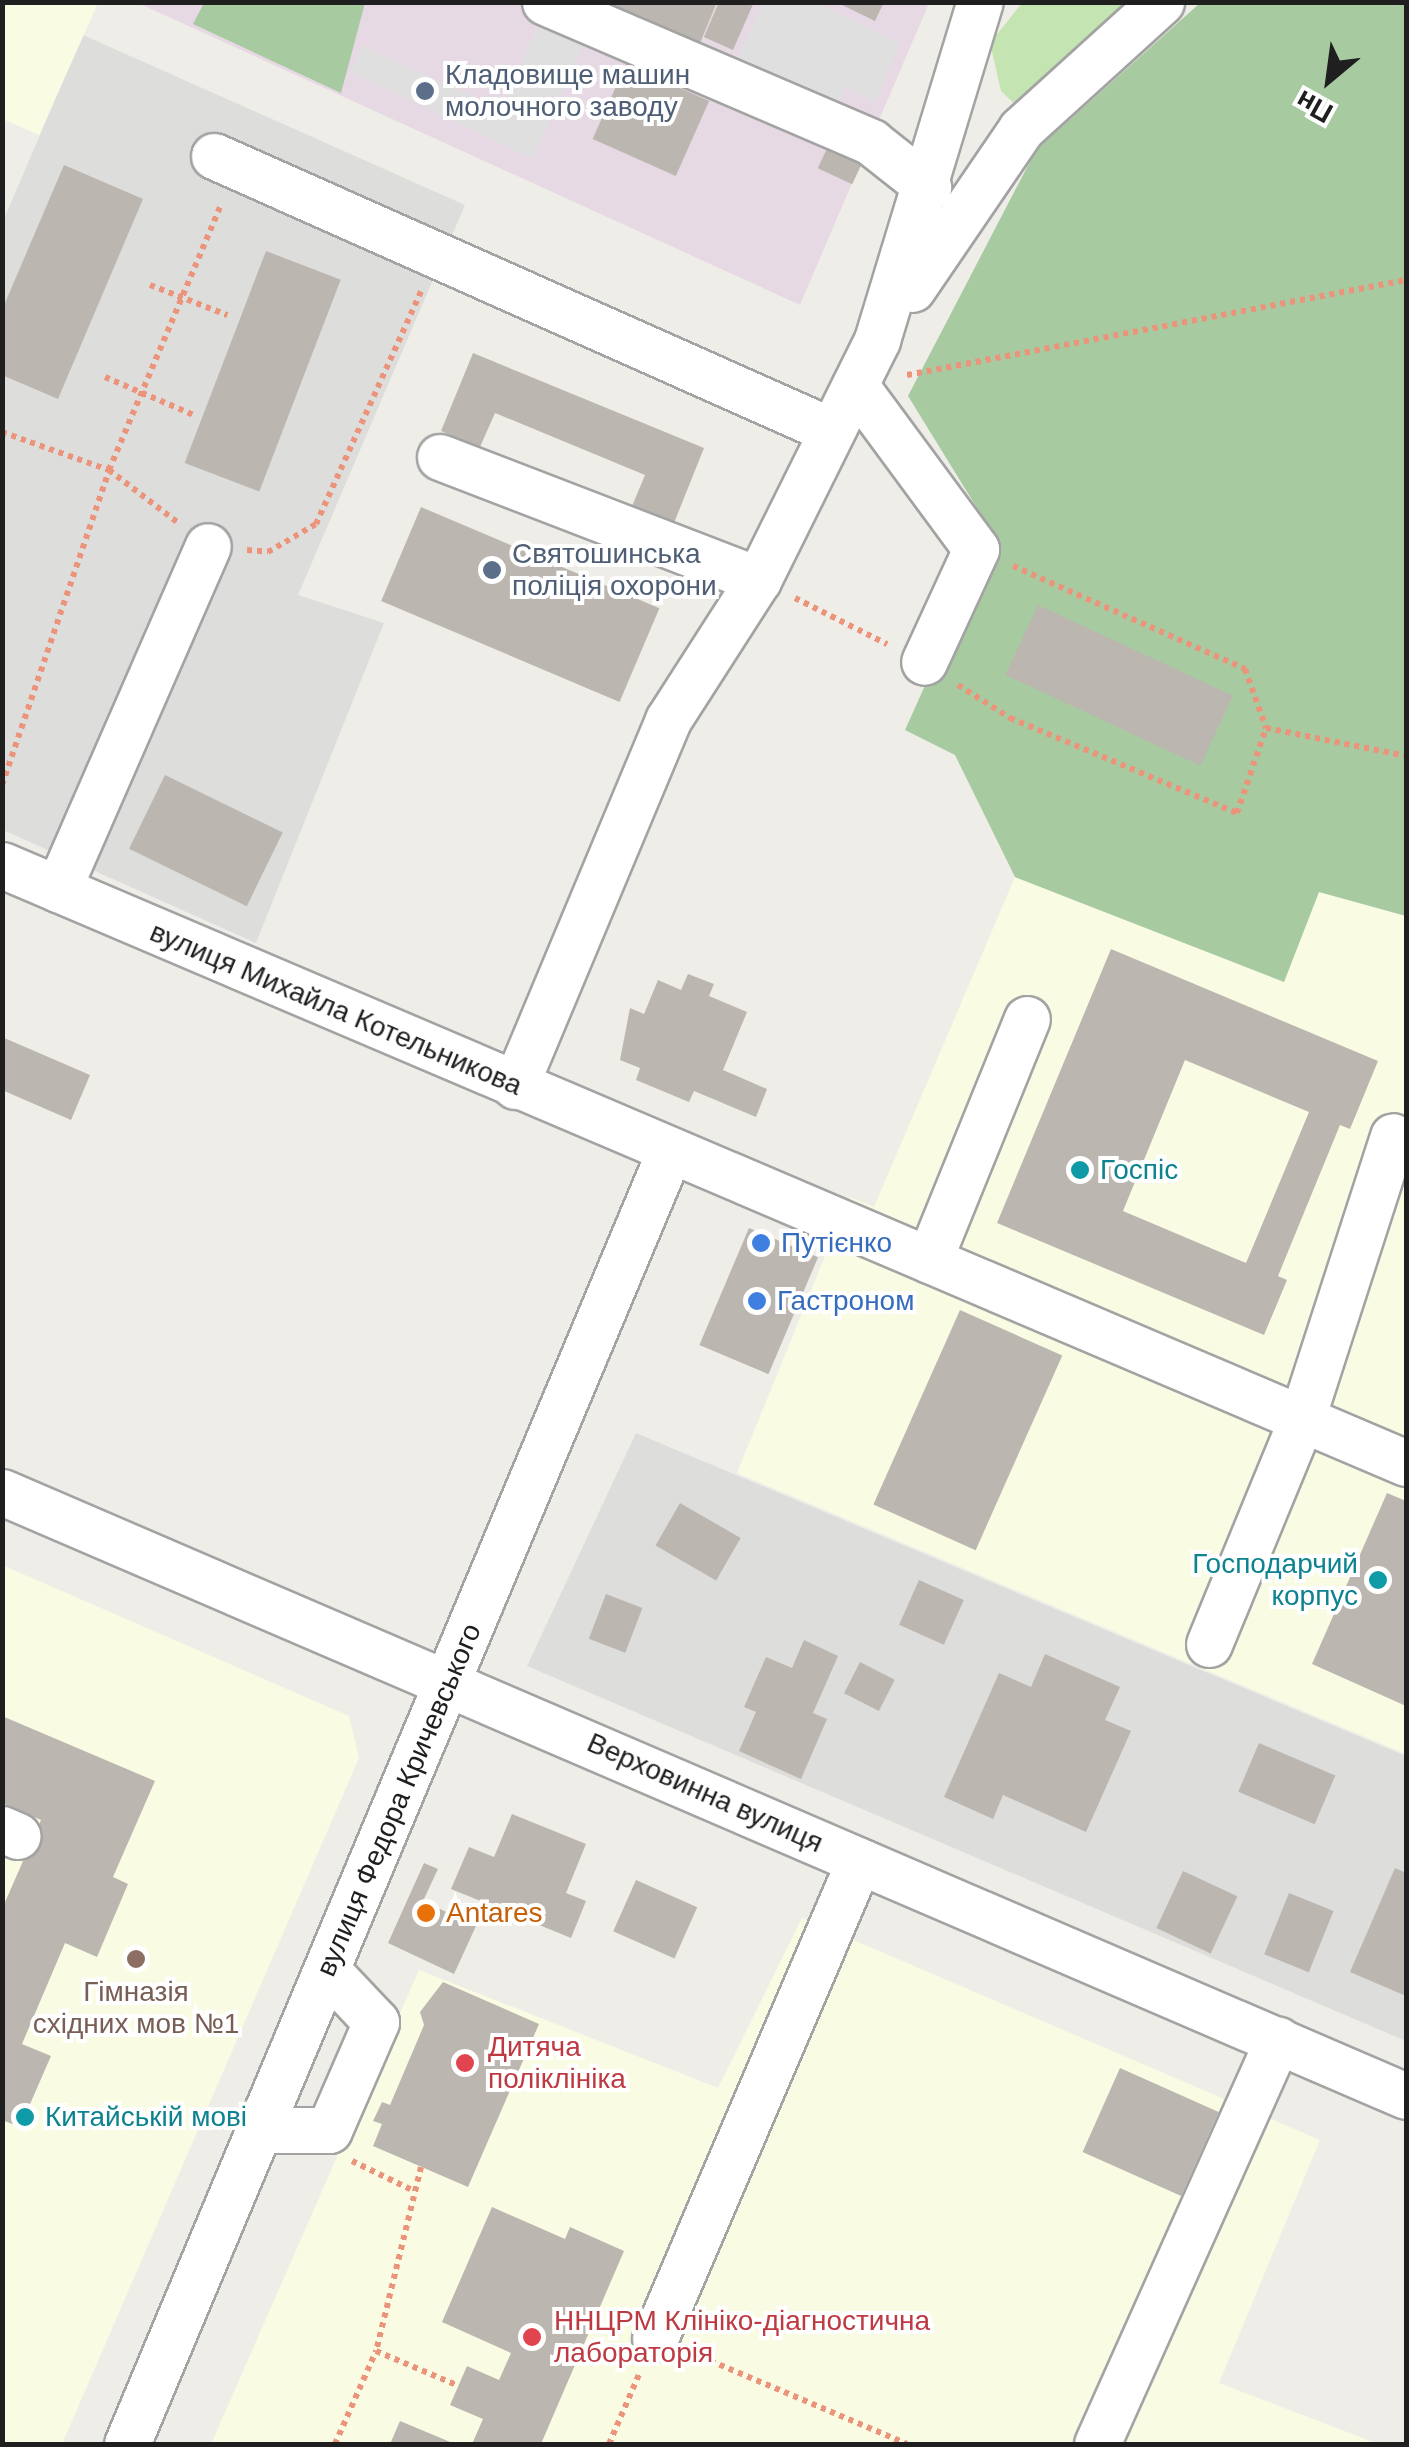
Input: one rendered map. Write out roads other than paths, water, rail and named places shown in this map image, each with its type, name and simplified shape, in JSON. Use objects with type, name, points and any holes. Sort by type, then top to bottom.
[{"type":"street","points":[[546,2],[871,142],[928,187]]},
{"type":"street","points":[[516,1086],[668,720],[758,580],[877,340],[928,187],[980,2]]},
{"type":"street","points":[[877,340],[1021,128],[1160,2]]},
{"type":"street","points":[[226,162],[832,431]]},
{"type":"street","points":[[855,385],[976,549],[924,662]]},
{"type":"street","points":[[440,457],[758,580]]},
{"type":"street","points":[[58,889],[208,546]]},
{"type":"street","name":"вулиця Михайла Котельникова","points":[[2,866],[668,1154],[929,1260],[1406,1463]]},
{"type":"street","points":[[929,1260],[1026,1019]]},
{"type":"street","points":[[1208,1644],[1302,1418],[1393,1136]]},
{"type":"street","name":"вулиця Федора Кричевського","points":[[127,2444],[668,1154]]},
{"type":"street","name":"Верховинна вулиця","points":[[2,1492],[1406,2096]]},
{"type":"street","points":[[655,2338],[859,1861]]},
{"type":"street","points":[[259,2130],[330,2130],[376,2022],[327,1970]]},
{"type":"street","points":[[1097,2444],[1278,2040]]},
{"type":"place","name":"Кладовище машин молочного заводу","points":[[425,91]]},
{"type":"place","name":"Святошинська поліція охорони","points":[[492,570]]},
{"type":"place","name":"Госпіс","points":[[1080,1170]]},
{"type":"place","name":"Путієнко","points":[[761,1243]]},
{"type":"place","name":"Гастроном","points":[[757,1301]]},
{"type":"place","name":"Господарчий корпус","points":[[1378,1580]]},
{"type":"place","name":"Antares","points":[[426,1913]]},
{"type":"place","name":"Гімназія східних мов №1","points":[[136,1959]]},
{"type":"place","name":"Дитяча поліклініка","points":[[465,2063]]},
{"type":"place","name":"Китайській мові","points":[[25,2117]]},
{"type":"place","name":"ННЦРМ Клініко-діагностична лабораторія","points":[[532,2337]]}]
